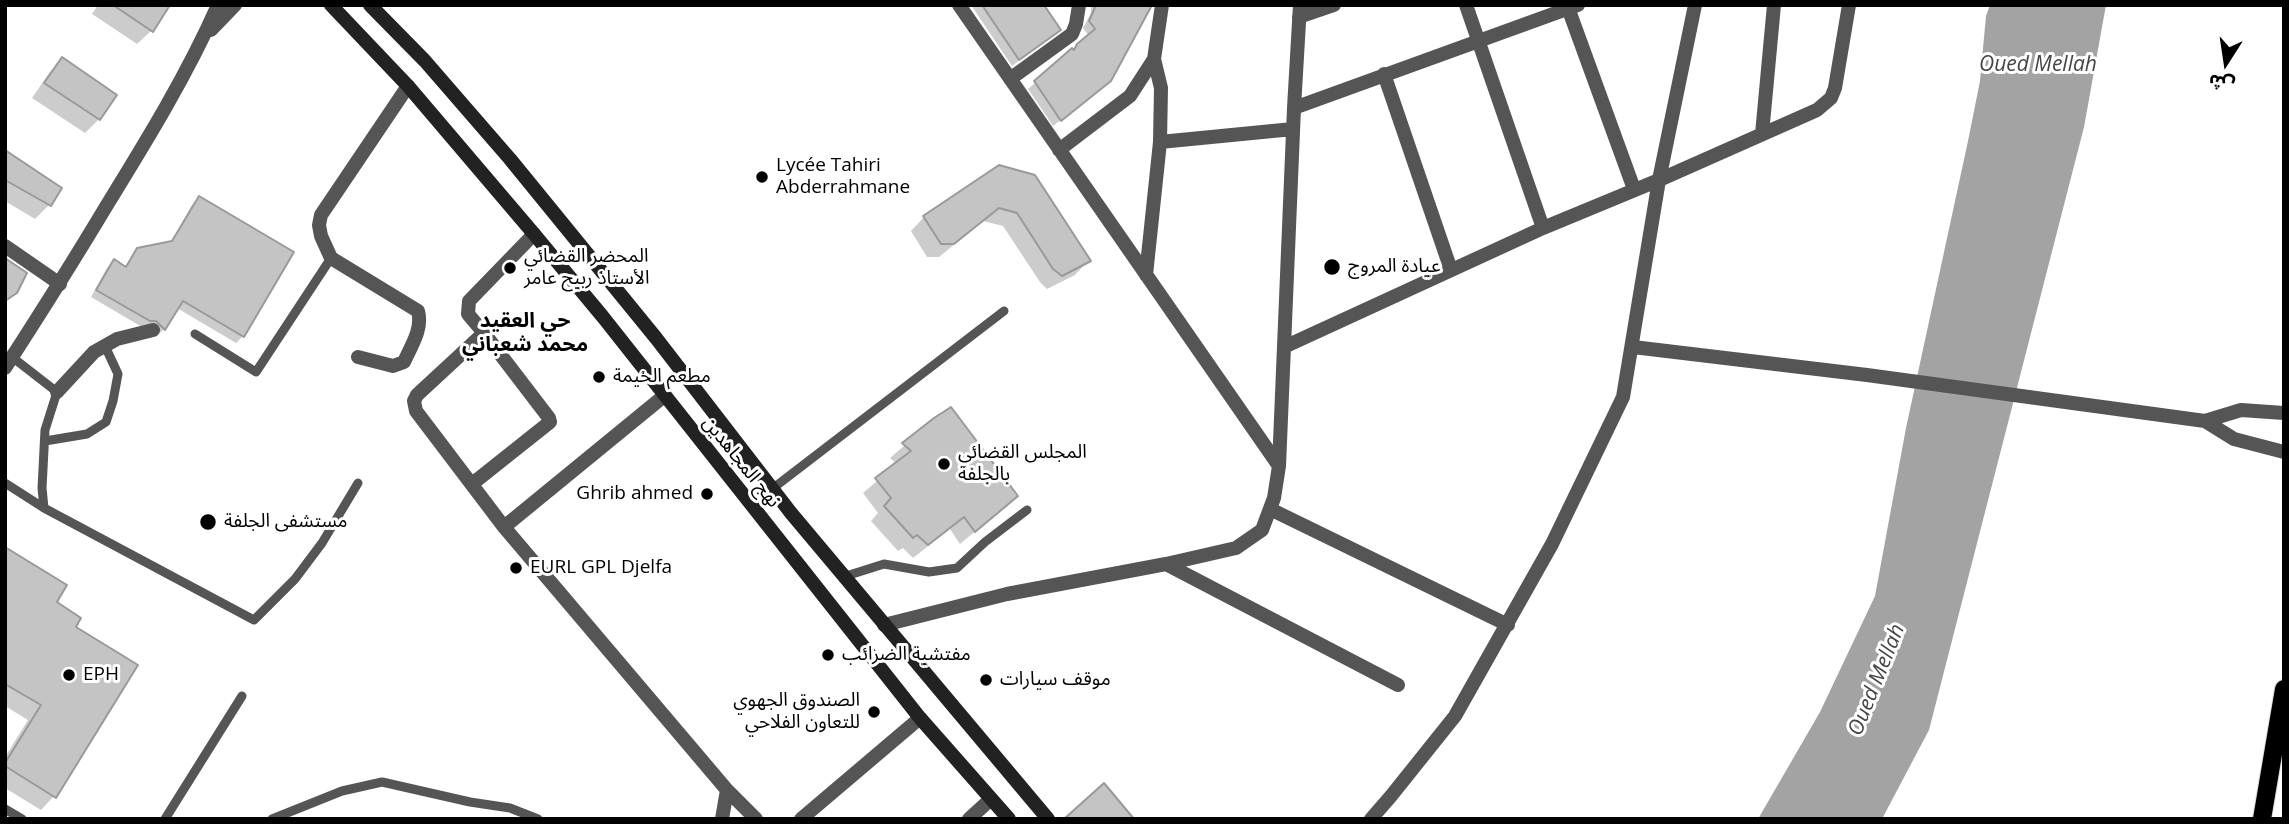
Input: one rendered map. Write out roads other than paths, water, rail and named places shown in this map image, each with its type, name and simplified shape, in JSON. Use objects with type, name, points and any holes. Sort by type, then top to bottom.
[{"type":"main road","name":"نهج المجاهدين","points":[[331,5],[408,86],[534,234],[603,317],[920,718],[1009,819]]},
{"type":"main road","name":"نهج المجاهدين","points":[[370,5],[425,61],[510,159],[656,338],[772,489],[1048,819]]},
{"type":"main road","points":[[2262,819],[2284,690]]},
{"type":"street","points":[[9,363],[167,108],[206,36],[218,5]]},
{"type":"street","points":[[206,36],[235,5]]},
{"type":"street","points":[[959,5],[1279,466]]},
{"type":"street","points":[[1146,275],[1160,142],[1161,88],[1154,59],[1162,5]]},
{"type":"street","points":[[884,625],[1007,594],[1236,548],[1262,530],[1275,498],[1279,466],[1300,11],[1334,5]]},
{"type":"street","points":[[1466,5],[1543,228]]},
{"type":"street","points":[[1371,819],[1455,716],[1552,544],[1623,397],[1659,180],[1695,5]]},
{"type":"street","points":[[1762,134],[1774,5]]},
{"type":"street","points":[[1284,346],[1543,228],[1817,110],[1831,98],[1835,88],[1849,5]]},
{"type":"street","points":[[1294,108],[1571,6],[1634,189]]},
{"type":"street","points":[[1010,79],[1072,34],[1077,7]]},
{"type":"street","points":[[1059,150],[1130,96],[1154,59]]},
{"type":"street","points":[[1384,74],[1451,270]]},
{"type":"street","points":[[358,357],[393,366],[404,362],[419,328],[418,311],[331,258],[321,236],[320,215],[408,86]]},
{"type":"street","points":[[1160,142],[1293,130]]},
{"type":"street","points":[[472,484],[550,422],[467,314],[469,301],[534,234]]},
{"type":"street","points":[[5,246],[60,284]]},
{"type":"street","points":[[57,392],[94,352],[117,340],[153,330]]},
{"type":"street","points":[[484,333],[417,394],[414,401],[416,411],[504,527],[727,790],[756,819]]},
{"type":"street","points":[[1633,347],[1867,375],[2205,421],[2234,439],[2284,452]]},
{"type":"street","points":[[504,527],[664,396]]},
{"type":"street","points":[[2205,421],[2241,410],[2284,412]]},
{"type":"street","points":[[1270,509],[1508,625]]},
{"type":"street","points":[[1166,564],[1398,685]]},
{"type":"street","points":[[801,819],[920,718]]},
{"type":"street","points":[[722,819],[727,790]]},
{"type":"street","points":[[969,819],[992,799]]},
{"type":"lane","points":[[195,334],[256,372],[331,258]]},
{"type":"lane","points":[[772,489],[1004,311]]},
{"type":"lane","points":[[45,441],[87,434],[106,422],[118,374],[105,346]]},
{"type":"lane","points":[[9,363],[57,392],[45,430],[42,488],[44,508]]},
{"type":"lane","points":[[5,483],[44,508],[254,620],[295,579],[322,543],[358,484]]},
{"type":"lane","points":[[846,576],[884,564],[929,572],[957,568],[985,542],[1027,510]]},
{"type":"lane","points":[[165,819],[242,696]]},
{"type":"lane","points":[[272,819],[342,791],[382,782],[510,808],[538,819]]},
{"type":"lane","points":[[5,809],[22,819]]},
{"type":"water","name":"Oued Mellah","points":[[1990,5],[2106,5],[2084,127],[1929,730],[1882,819],[1758,819],[1820,712],[1875,596],[1906,428],[1980,81],[1986,16]]},
{"type":"place","name":"Lycée Tahiri Abderrahmane","points":[[762,177]]},
{"type":"place","name":"عيادة المروج","points":[[1332,267]]},
{"type":"place","name":"المحضر القضائي الأستاذ ربيح عامر","points":[[510,268]]},
{"type":"place","name":"مطعم الخيمة","points":[[599,377]]},
{"type":"place","name":"المجلس القضائي بالجلفة","points":[[944,464]]},
{"type":"place","name":"Ghrib ahmed","points":[[707,494]]},
{"type":"place","name":"مستشفى الجلفة","points":[[208,522]]},
{"type":"place","name":"EURL GPL Djelfa","points":[[516,568]]},
{"type":"place","name":"مفتشية الضرائب","points":[[828,655]]},
{"type":"place","name":"EPH","points":[[69,675]]},
{"type":"place","name":"موقف سيارات","points":[[986,680]]},
{"type":"place","name":"الصندوق الجهوي للتعاون الفلاحي","points":[[874,712]]},
{"type":"district","name":"حي العقيد محمد شعباني","points":[[525,333]]}]
